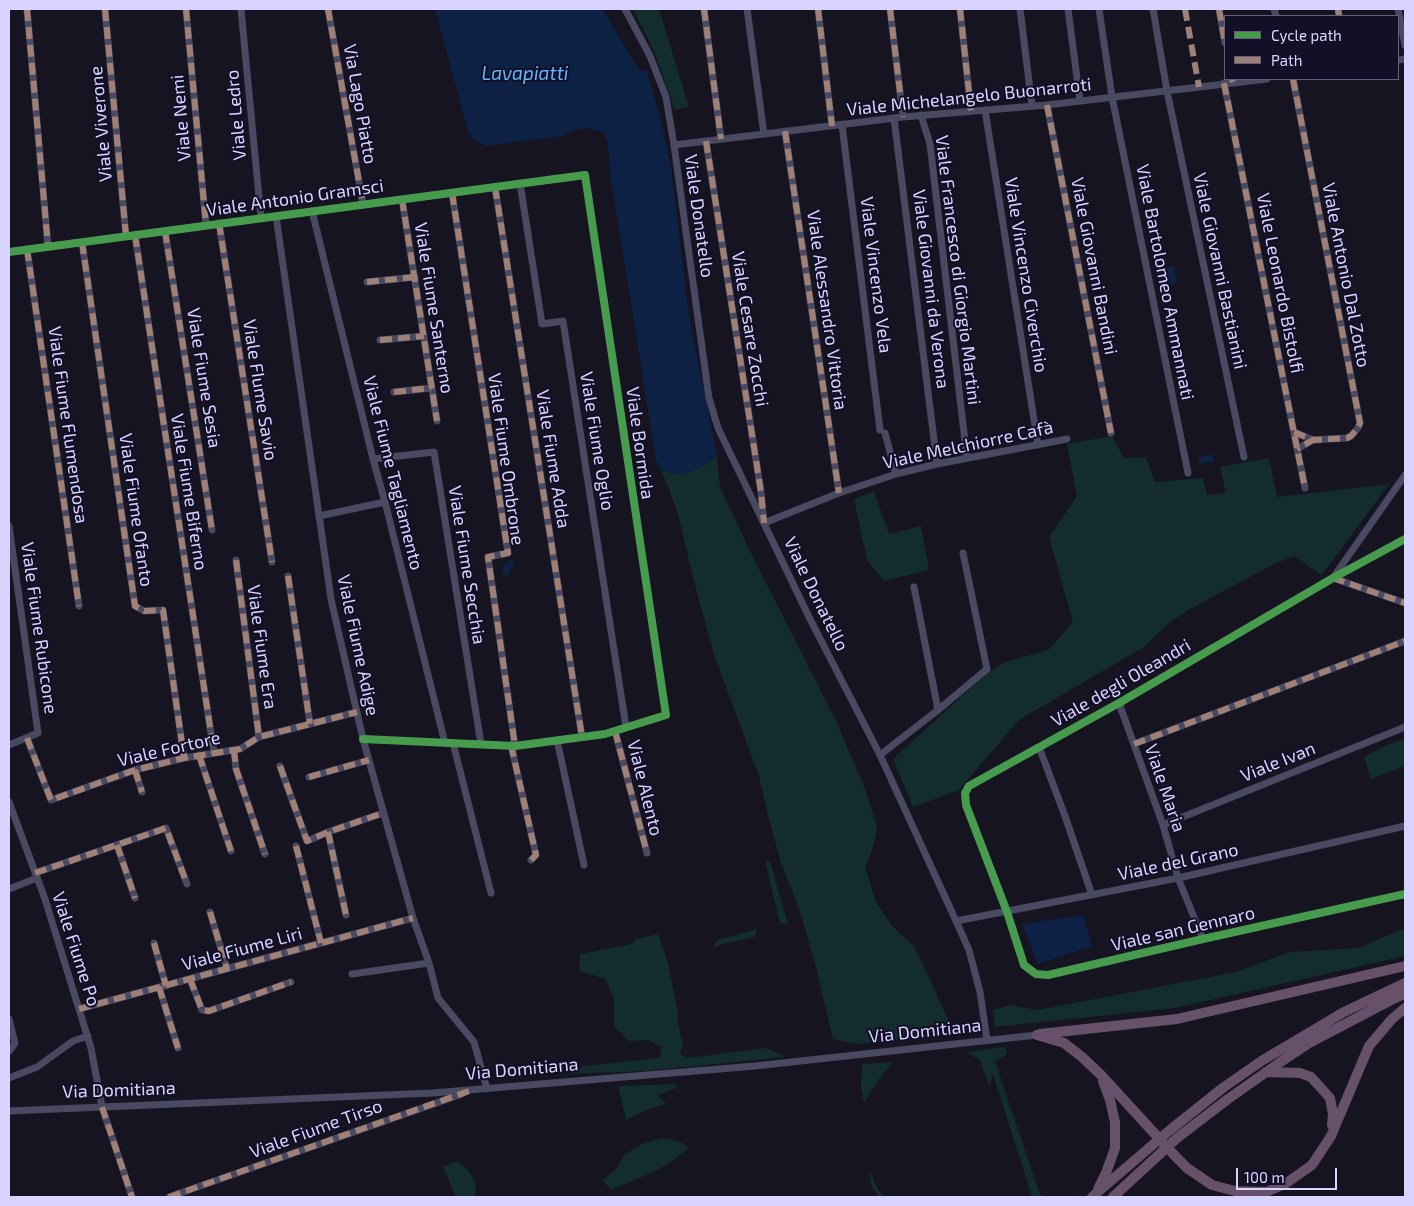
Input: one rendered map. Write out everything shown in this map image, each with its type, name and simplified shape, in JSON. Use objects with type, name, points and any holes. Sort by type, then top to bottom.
[{"type":"highway","points":[[1037,1035],[1177,1018],[1405,966]]},
{"type":"highway","points":[[1112,1197],[1151,1162],[1174,1134],[1224,1087],[1263,1060],[1344,1012],[1405,983]]},
{"type":"highway","points":[[1094,1195],[1143,1154],[1228,1099],[1309,1043],[1405,994]]},
{"type":"highway","points":[[1037,1035],[1064,1043],[1082,1056],[1187,1168],[1212,1185],[1235,1191],[1266,1192],[1285,1184],[1312,1165],[1331,1136],[1369,1046],[1392,1019],[1405,1008]]},
{"type":"highway","points":[[1266,1072],[1300,1073],[1311,1077],[1330,1098],[1333,1114],[1331,1136]]},
{"type":"highway","points":[[1094,1195],[1106,1173],[1115,1148],[1115,1122],[1101,1075]]},
{"type":"street","points":[[27,9],[48,246]]},
{"type":"street","name":"Viale Viverone","points":[[105,9],[126,236]]},
{"type":"street","name":"Viale Nemi","points":[[186,9],[206,225]]},
{"type":"street","name":"Viale Ledro","points":[[241,9],[261,218]]},
{"type":"street","name":"Via Lago Piatto","points":[[328,9],[363,204]]},
{"type":"street","name":"Viale Donatello","points":[[625,9],[650,56],[666,97],[709,398],[718,428],[810,619],[880,755],[969,950],[980,992],[987,1040]]},
{"type":"street","points":[[704,9],[721,139]]},
{"type":"street","points":[[747,9],[764,134]]},
{"type":"street","points":[[818,9],[832,126]]},
{"type":"street","points":[[890,9],[903,117]]},
{"type":"street","points":[[960,9],[971,111]]},
{"type":"street","points":[[1020,9],[1032,106]]},
{"type":"street","points":[[1068,9],[1080,101]]},
{"type":"street","name":"Viale Bartolomeo Ammannati","points":[[1099,9],[1112,97],[1188,473]]},
{"type":"street","name":"Viale Giovanni Bastianini","points":[[1154,9],[1167,91],[1244,457]]},
{"type":"street","points":[[1219,9],[1224,37]]},
{"type":"street","points":[[1398,9],[1405,45]]},
{"type":"street","name":"Viale Michelangelo Buonarroti","points":[[674,145],[921,115],[1047,105],[1224,84],[1233,80]]},
{"type":"street","name":"Viale Antonio Dal Zotto","points":[[1293,80],[1360,423],[1355,432],[1347,438],[1313,440],[1294,432]]},
{"type":"street","name":"Viale Leonardo Bistolfi","points":[[1224,84],[1305,488]]},
{"type":"street","name":"Viale Giovanni Bandini","points":[[1047,105],[1111,433]]},
{"type":"street","name":"Viale Vincenzo Civerchio","points":[[985,110],[1038,445]]},
{"type":"street","name":"Viale Francesco di Giorgio Martini","points":[[921,115],[930,144],[967,458]]},
{"type":"street","name":"Viale Giovanni da Verona","points":[[894,118],[937,464]]},
{"type":"street","name":"Viale Vincenzo Vela","points":[[842,125],[883,431],[896,474]]},
{"type":"street","name":"Viale Alessandro Vittoria","points":[[785,131],[839,493]]},
{"type":"street","name":"Viale Cesare Zocchi","points":[[706,141],[761,492],[764,522]]},
{"type":"street","name":"Viale Antonio Gramsci","points":[[9,252],[585,174]]},
{"type":"street","name":"Viale Bormida","points":[[585,174],[666,715],[626,727]]},
{"type":"street","name":"Viale Fiume Oglio","points":[[520,183],[542,324],[563,322],[626,727]]},
{"type":"street","name":"Viale Fiume Adda","points":[[495,186],[582,737]]},
{"type":"street","name":"Viale Fiume Ombrone","points":[[452,193],[508,553],[488,557],[513,746]]},
{"type":"street","name":"Viale Fiume Santerno","points":[[402,199],[437,421]]},
{"type":"street","name":"Viale Fiume Tagliamento","points":[[312,211],[373,459],[491,893]]},
{"type":"street","name":"Viale Fiume Adige","points":[[276,216],[332,599],[363,739],[413,918],[429,962],[438,998],[474,1042],[487,1089]]},
{"type":"street","name":"Viale FIume Savio","points":[[219,224],[272,562]]},
{"type":"street","name":"Viale Fiume Sesia","points":[[166,231],[212,530]]},
{"type":"street","name":"Viale Fiume Biferno","points":[[135,235],[214,753]]},
{"type":"street","name":"Viale Fiume Ofanto","points":[[82,242],[135,606],[144,611],[163,610],[184,758]]},
{"type":"street","name":"Viale Fiume Flumendosa","points":[[26,249],[79,606]]},
{"type":"street","points":[[367,282],[415,277]]},
{"type":"street","points":[[380,340],[424,336]]},
{"type":"street","points":[[394,392],[431,388]]},
{"type":"street","name":"Viale Melchiorre Cafà","points":[[764,522],[839,493],[896,474],[937,464],[1067,439]]},
{"type":"street","name":"Viale Antonio Dal Zotto","points":[[1297,450],[1313,440]]},
{"type":"street","name":"Viale Fiume Secchia","points":[[373,459],[434,452],[481,744]]},
{"type":"street","points":[[1405,475],[1333,578],[1405,603]]},
{"type":"street","points":[[319,516],[385,502]]},
{"type":"street","name":"Viale Fiume Rubicone","points":[[9,526],[38,733],[9,746]]},
{"type":"street","name":"Viale degli Oleandri","points":[[1007,912],[966,805],[965,793],[969,786],[1119,703],[1333,578],[1405,539]]},
{"type":"street","points":[[880,755],[938,710],[987,668],[963,553]]},
{"type":"street","name":"Viale Fiume Era","points":[[236,560],[259,737]]},
{"type":"street","points":[[288,576],[310,724]]},
{"type":"street","points":[[914,587],[938,710]]},
{"type":"street","points":[[1134,744],[1405,641]]},
{"type":"street","name":"Viale Maria","points":[[1119,703],[1163,825],[1178,878],[1203,939]]},
{"type":"street","name":"Viale Fortore","points":[[27,738],[51,800],[135,770],[199,755],[240,749],[259,737],[357,712]]},
{"type":"street","points":[[363,739],[513,746],[605,734],[626,727]]},
{"type":"street","name":"Viale Ivan","points":[[1163,825],[1405,727]]},
{"type":"street","name":"Viale Alento","points":[[615,730],[647,853]]},
{"type":"street","points":[[557,740],[584,865]]},
{"type":"street","points":[[513,746],[536,855],[531,860]]},
{"type":"street","points":[[1038,747],[1065,816],[1092,895]]},
{"type":"street","points":[[234,750],[236,769],[265,854]]},
{"type":"street","points":[[199,755],[231,851]]},
{"type":"street","points":[[309,777],[369,760]]},
{"type":"street","points":[[280,766],[306,841],[383,813]]},
{"type":"street","points":[[135,770],[142,792]]},
{"type":"street","name":"Viale Fiume Po","points":[[9,802],[45,899],[88,1036],[102,1107],[132,1197]]},
{"type":"street","name":"Viale del Grano","points":[[956,921],[1178,878],[1405,826]]},
{"type":"street","points":[[9,889],[36,876],[166,828],[187,884]]},
{"type":"street","points":[[328,832],[346,915]]},
{"type":"street","points":[[117,845],[135,898]]},
{"type":"street","points":[[296,846],[321,943]]},
{"type":"street","name":"Viale san Gennaro","points":[[1007,912],[1024,965],[1036,974],[1048,975],[1405,894]]},
{"type":"street","points":[[210,912],[227,969]]},
{"type":"street","name":"Viale Fiume Liri","points":[[79,1009],[413,918]]},
{"type":"street","points":[[154,943],[162,986],[178,1048]]},
{"type":"street","points":[[352,974],[429,962]]},
{"type":"street","points":[[190,979],[202,1010],[205,1011],[290,982]]},
{"type":"street","points":[[9,1019],[15,1043],[9,1050]]},
{"type":"street","name":"Via Domitiana","points":[[9,1111],[433,1093],[756,1066],[1037,1035]]},
{"type":"street","points":[[9,1078],[37,1067],[68,1044],[88,1036]]},
{"type":"street","name":"Viale Fiume Tirso","points":[[169,1197],[472,1090]]},
{"type":"green space","points":[[633,9],[659,9],[689,107],[675,110],[654,51]]},
{"type":"green space","points":[[1112,436],[1124,458],[1146,457],[1155,482],[1203,478],[1207,495],[1226,493],[1220,467],[1269,458],[1277,497],[1389,484],[1322,575],[1294,556],[1274,564],[1190,609],[1171,621],[1144,647],[1019,720],[959,790],[913,807],[893,759],[987,673],[1005,662],[1048,650],[1073,622],[1049,537],[1077,496],[1067,444]]},
{"type":"green space","points":[[717,456],[720,487],[748,547],[837,723],[866,791],[877,827],[873,848],[865,867],[876,902],[892,926],[913,945],[950,1024],[908,1039],[857,1044],[833,1039],[815,963],[799,909],[782,866],[759,776],[714,655],[680,521],[661,471],[682,475],[705,465]]},
{"type":"green space","points":[[874,491],[889,534],[921,526],[929,570],[884,581],[867,560],[854,499]]},
{"type":"green space","points":[[1405,738],[1405,766],[1371,779],[1364,757]]},
{"type":"green space","points":[[765,860],[770,862],[788,924],[780,923]]},
{"type":"green space","points":[[1405,928],[1405,956],[1175,1008],[995,1027],[993,1010],[1009,1005],[1038,1010],[1236,972],[1290,952],[1358,948]]},
{"type":"green space","points":[[757,929],[754,937],[712,948],[718,940]]},
{"type":"green space","points":[[658,934],[668,963],[678,1014],[677,1020],[683,1044],[680,1054],[688,1058],[767,1048],[786,1057],[645,1071],[570,1074],[583,1066],[660,1058],[661,1047],[649,1040],[628,1041],[614,1026],[614,1000],[606,979],[579,971],[580,954],[632,944],[636,939]]},
{"type":"green space","points":[[1005,1047],[1007,1054],[995,1061],[1040,1195],[1052,1197],[1032,1197],[993,1074],[989,1086],[980,1060],[966,1052]]},
{"type":"green space","points":[[893,1062],[881,1076],[864,1103],[861,1088],[862,1064]]},
{"type":"green space","points":[[675,1084],[679,1087],[658,1095],[666,1104],[649,1109],[626,1120],[618,1086]]},
{"type":"green space","points":[[664,1138],[678,1141],[689,1147],[676,1159],[658,1170],[611,1190],[603,1180],[617,1168],[623,1156],[642,1144]]},
{"type":"green space","points":[[457,1161],[468,1170],[476,1183],[476,1197],[456,1197],[443,1167]]},
{"type":"green space","points":[[869,1168],[877,1188],[884,1197],[879,1197],[872,1187]]},
{"type":"water","name":"Lavapiatti","points":[[435,9],[602,9],[640,71],[647,71],[671,167],[689,316],[717,456],[705,465],[682,475],[661,471],[656,460],[611,179],[608,145],[604,133],[589,128],[574,130],[562,136],[486,146],[475,141],[468,131]]},
{"type":"water","points":[[1174,266],[1177,284],[1168,285],[1165,267]]},
{"type":"water","points":[[1213,454],[1214,461],[1200,464],[1198,457]]},
{"type":"water","points":[[508,561],[513,561],[514,566],[510,569],[508,576],[505,576],[503,570]]},
{"type":"water","points":[[1083,915],[1092,946],[1038,964],[1022,924]]},
{"type":"marked path","points":[[27,9],[48,246]]},
{"type":"marked path","points":[[105,9],[126,236]]},
{"type":"marked path","points":[[186,9],[206,225]]},
{"type":"marked path","points":[[328,9],[363,204]]},
{"type":"marked path","points":[[704,9],[721,139]]},
{"type":"marked path","points":[[818,9],[832,126]]},
{"type":"marked path","points":[[890,9],[903,117]]},
{"type":"marked path","points":[[960,9],[971,111]]},
{"type":"marked path","points":[[1185,9],[1199,87]]},
{"type":"marked path","points":[[1219,9],[1224,37]]},
{"type":"marked path","points":[[1338,9],[1339,15]]},
{"type":"marked path","points":[[1293,80],[1360,423],[1358,428],[1347,438],[1313,440]]},
{"type":"marked path","points":[[1224,83],[1305,488]]},
{"type":"marked path","points":[[1047,105],[1111,433]]},
{"type":"marked path","points":[[785,131],[839,493]]},
{"type":"marked path","points":[[706,141],[761,492],[764,523]]},
{"type":"marked path","points":[[495,187],[582,737]]},
{"type":"marked path","points":[[452,193],[508,553],[488,557],[515,746]]},
{"type":"marked path","points":[[402,199],[437,421]]},
{"type":"marked path","points":[[219,223],[272,562]]},
{"type":"marked path","points":[[165,231],[212,530]]},
{"type":"marked path","points":[[135,235],[214,753]]},
{"type":"marked path","points":[[82,242],[135,606],[144,611],[163,610],[184,758]]},
{"type":"marked path","points":[[27,249],[79,606]]},
{"type":"marked path","points":[[367,282],[415,277]]},
{"type":"marked path","points":[[380,340],[424,336]]},
{"type":"marked path","points":[[394,392],[431,388]]},
{"type":"marked path","points":[[1294,432],[1313,440],[1297,449]]},
{"type":"marked path","points":[[236,560],[259,737]]},
{"type":"marked path","points":[[288,576],[310,724]]},
{"type":"marked path","points":[[1333,578],[1405,603]]},
{"type":"marked path","points":[[1134,744],[1405,641]]},
{"type":"marked path","points":[[27,738],[51,800],[135,770],[184,758],[240,749],[259,737],[357,712]]},
{"type":"marked path","points":[[615,731],[647,853]]},
{"type":"marked path","points":[[511,745],[536,855],[531,860]]},
{"type":"marked path","points":[[234,750],[236,769],[265,854]]},
{"type":"marked path","points":[[199,755],[231,851]]},
{"type":"marked path","points":[[309,777],[369,760]]},
{"type":"marked path","points":[[280,766],[307,841],[383,813]]},
{"type":"marked path","points":[[135,770],[142,792]]},
{"type":"marked path","points":[[35,873],[166,828],[187,884]]},
{"type":"marked path","points":[[328,832],[346,915]]},
{"type":"marked path","points":[[117,845],[135,898]]},
{"type":"marked path","points":[[296,846],[321,943]]},
{"type":"marked path","points":[[210,912],[227,969]]},
{"type":"marked path","points":[[79,1009],[413,918]]},
{"type":"marked path","points":[[154,943],[166,986]]},
{"type":"marked path","points":[[190,979],[202,1010],[209,1011],[291,982]]},
{"type":"marked path","points":[[159,987],[178,1048]]},
{"type":"marked path","points":[[169,1197],[472,1090]]},
{"type":"marked path","points":[[102,1107],[132,1197]]},
{"type":"cycle path","points":[[9,252],[585,175],[666,715],[605,734],[515,746],[363,739]]},
{"type":"cycle path","points":[[1405,539],[1333,578],[1119,703],[969,786],[965,793],[966,805],[1007,912],[1024,965],[1036,974],[1048,975],[1405,894]]}]
